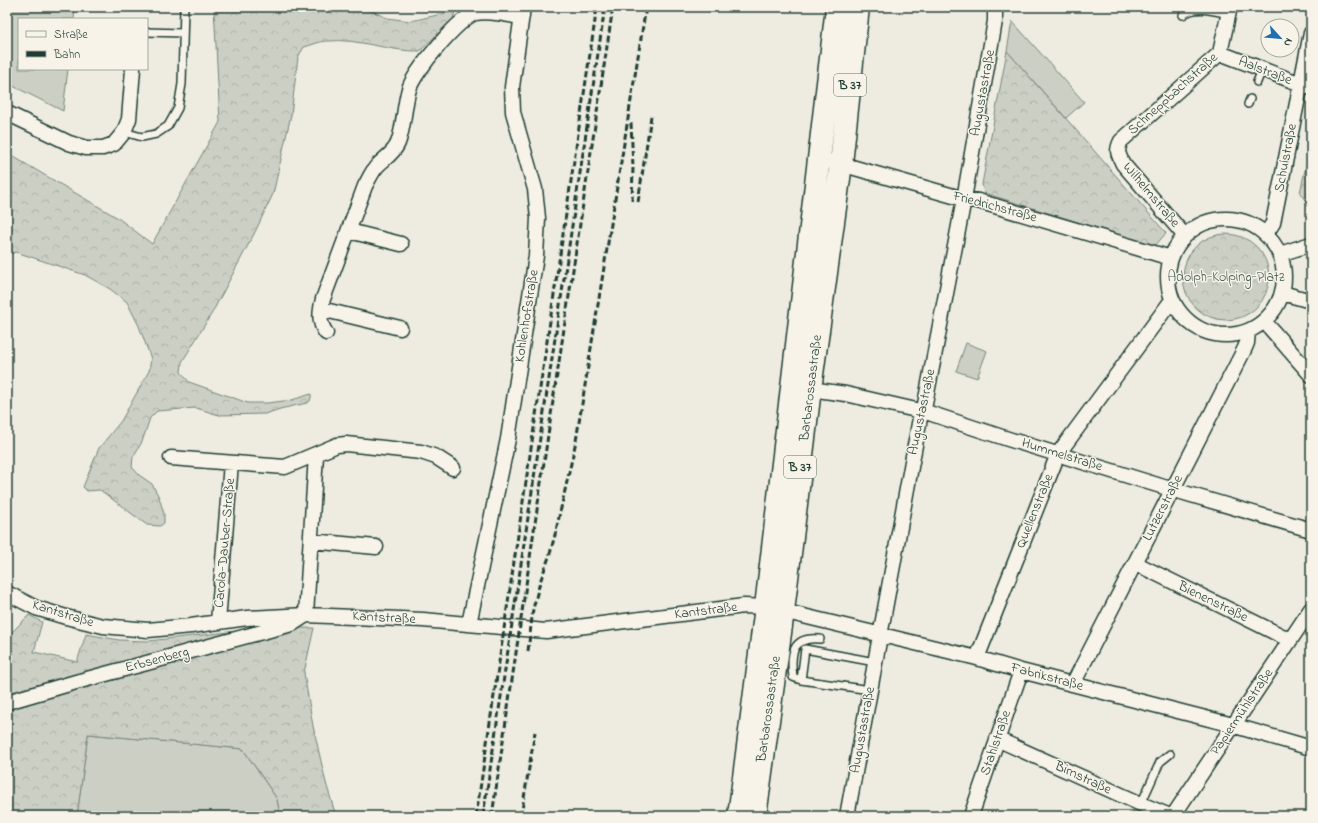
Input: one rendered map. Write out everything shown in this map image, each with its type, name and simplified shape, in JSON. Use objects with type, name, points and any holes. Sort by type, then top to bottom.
[{"type":"main road","name":"Barbarossastraße","points":[[755,816],[815,183],[837,7]]},
{"type":"main road","name":"Barbarossastraße","points":[[739,816],[810,389],[841,164],[858,7]]},
{"type":"street","name":"Augustastraße","points":[[847,816],[917,433],[925,404],[964,199],[995,21],[995,7]]},
{"type":"street","name":"Schneppbachstraße","points":[[1118,154],[1118,147],[1121,141],[1220,53],[1230,10]]},
{"type":"street","points":[[326,333],[320,323],[321,309],[365,186],[371,174],[389,156],[398,143],[409,89],[418,72],[429,57],[466,17],[477,13],[522,12]]},
{"type":"street","name":"Kohlenhofstraße","points":[[469,624],[508,439],[536,256],[538,218],[535,189],[514,112],[512,87],[522,12]]},
{"type":"street","name":"Schulstraße","points":[[1266,234],[1273,223],[1306,86],[1311,33]]},
{"type":"street","name":"Aalstraße","points":[[1220,53],[1259,76],[1306,86]]},
{"type":"street","points":[[7,113],[53,136],[86,148],[102,148],[114,144],[124,132],[129,119],[133,70]]},
{"type":"street","name":"Wilhelmstraße","points":[[1118,154],[1123,164],[1184,235]]},
{"type":"street","name":"Friedrichstraße","points":[[819,159],[964,199],[978,201],[1171,258]]},
{"type":"street","points":[[1225,218],[1247,222],[1259,228],[1266,234],[1280,254],[1284,273],[1282,293],[1276,306],[1264,321],[1248,331],[1230,335],[1217,335],[1195,327],[1185,319],[1176,308],[1172,300],[1167,280],[1168,266],[1171,258],[1176,246],[1184,235],[1199,225],[1216,219],[1225,218]]},
{"type":"street","points":[[349,231],[401,244]]},
{"type":"street","points":[[1280,254],[1311,244]]},
{"type":"street","points":[[1282,293],[1311,301]]},
{"type":"street","name":"Quellenstraße","points":[[977,658],[1058,454],[1172,300]]},
{"type":"street","points":[[321,309],[400,328]]},
{"type":"street","points":[[1264,321],[1311,375]]},
{"type":"street","name":"Lutzerstraße","points":[[1073,684],[1244,350],[1247,343],[1248,331]]},
{"type":"street","name":"Hummelstraße","points":[[810,389],[846,394],[922,411],[1172,490],[1311,530]]},
{"type":"street","name":"Carola-Dauber-Straße","points":[[171,458],[285,467],[337,445],[346,444],[421,452],[436,457],[453,468]]},
{"type":"street","points":[[306,615],[316,454]]},
{"type":"street","name":"Carola-Dauber-Straße","points":[[218,622],[231,463]]},
{"type":"street","points":[[311,541],[376,547]]},
{"type":"street","name":"Bienenstraße","points":[[1135,563],[1290,640]]},
{"type":"street","name":"Kantstraße","points":[[7,593],[36,608],[66,617],[103,626],[148,630],[247,618],[306,615],[384,618],[546,631],[744,606],[774,609]]},
{"type":"street","name":"Fabrikstraße","points":[[774,609],[977,658],[1311,748]]},
{"type":"street","name":"Papiermühlstraße","points":[[1173,816],[1311,609]]},
{"type":"street","name":"Erbsenberg","points":[[7,702],[292,624],[306,615]]},
{"type":"street","name":"Stahlstraße","points":[[971,816],[1021,671]]},
{"type":"street","name":"Birnstraße","points":[[998,739],[1170,816]]},
{"type":"lane","points":[[124,132],[142,137],[156,134],[168,126],[178,108],[182,84],[184,7]]},
{"type":"lane","points":[[1183,15],[1186,12],[1193,10],[1230,10]]},
{"type":"lane","points":[[148,32],[183,34]]},
{"type":"lane","points":[[820,640],[811,638],[804,639],[795,647],[792,669],[793,677],[801,680],[870,690]]},
{"type":"lane","points":[[801,680],[805,649],[875,662]]},
{"type":"lane","points":[[1141,804],[1160,762],[1170,754]]},
{"type":"green space","points":[[7,7],[75,7],[74,18],[18,18],[18,70],[68,70],[63,111],[7,83]]},
{"type":"green space","points":[[214,7],[357,7],[370,10],[387,18],[411,21],[455,11],[453,19],[420,51],[408,51],[351,41],[328,41],[319,42],[304,47],[298,57],[291,115],[273,194],[255,232],[212,313],[182,362],[181,372],[189,382],[248,403],[267,403],[292,400],[311,394],[311,398],[307,403],[265,414],[219,415],[196,408],[157,411],[150,418],[142,442],[133,457],[132,467],[139,475],[152,484],[159,497],[164,514],[164,523],[160,526],[147,525],[100,490],[87,491],[83,487],[99,448],[121,421],[149,371],[151,359],[139,326],[127,302],[110,289],[85,275],[16,252],[7,255],[7,153],[118,218],[152,244],[220,122]]},
{"type":"green space","points":[[1012,21],[1084,102],[1066,118],[1007,51]]},
{"type":"green space","points":[[1007,51],[1166,233],[1155,246],[984,193],[982,184]]},
{"type":"green space","points":[[1309,151],[1311,152],[1310,207],[1300,193]]},
{"type":"green space","name":"Adolph-Kolping-Platz","points":[[1218,234],[1234,234],[1243,237],[1257,246],[1266,260],[1269,269],[1269,285],[1266,294],[1257,308],[1243,317],[1234,320],[1218,320],[1202,313],[1195,308],[1190,301],[1183,285],[1183,269],[1190,253],[1195,246],[1202,241]]},
{"type":"green space","points":[[966,343],[987,351],[977,378],[956,371]]},
{"type":"green space","points":[[29,615],[42,622],[34,652],[77,662],[86,634],[119,640],[148,641],[264,628],[314,628],[304,673],[313,726],[326,783],[336,816],[280,816],[277,799],[243,749],[88,734],[77,816],[7,816],[7,637]]},
{"type":"green space","points":[[88,734],[243,749],[277,799],[280,816],[77,816]]},
{"type":"railway","points":[[476,816],[597,7]]},
{"type":"railway","points":[[483,816],[605,7]]},
{"type":"railway","points":[[492,816],[613,7]]},
{"type":"railway","points":[[528,651],[533,609],[555,535],[576,441],[646,7]]},
{"type":"railway","points":[[638,202],[651,116]]},
{"type":"railway","points":[[631,123],[633,167],[632,202]]},
{"type":"railway","points":[[521,816],[535,732]]}]
